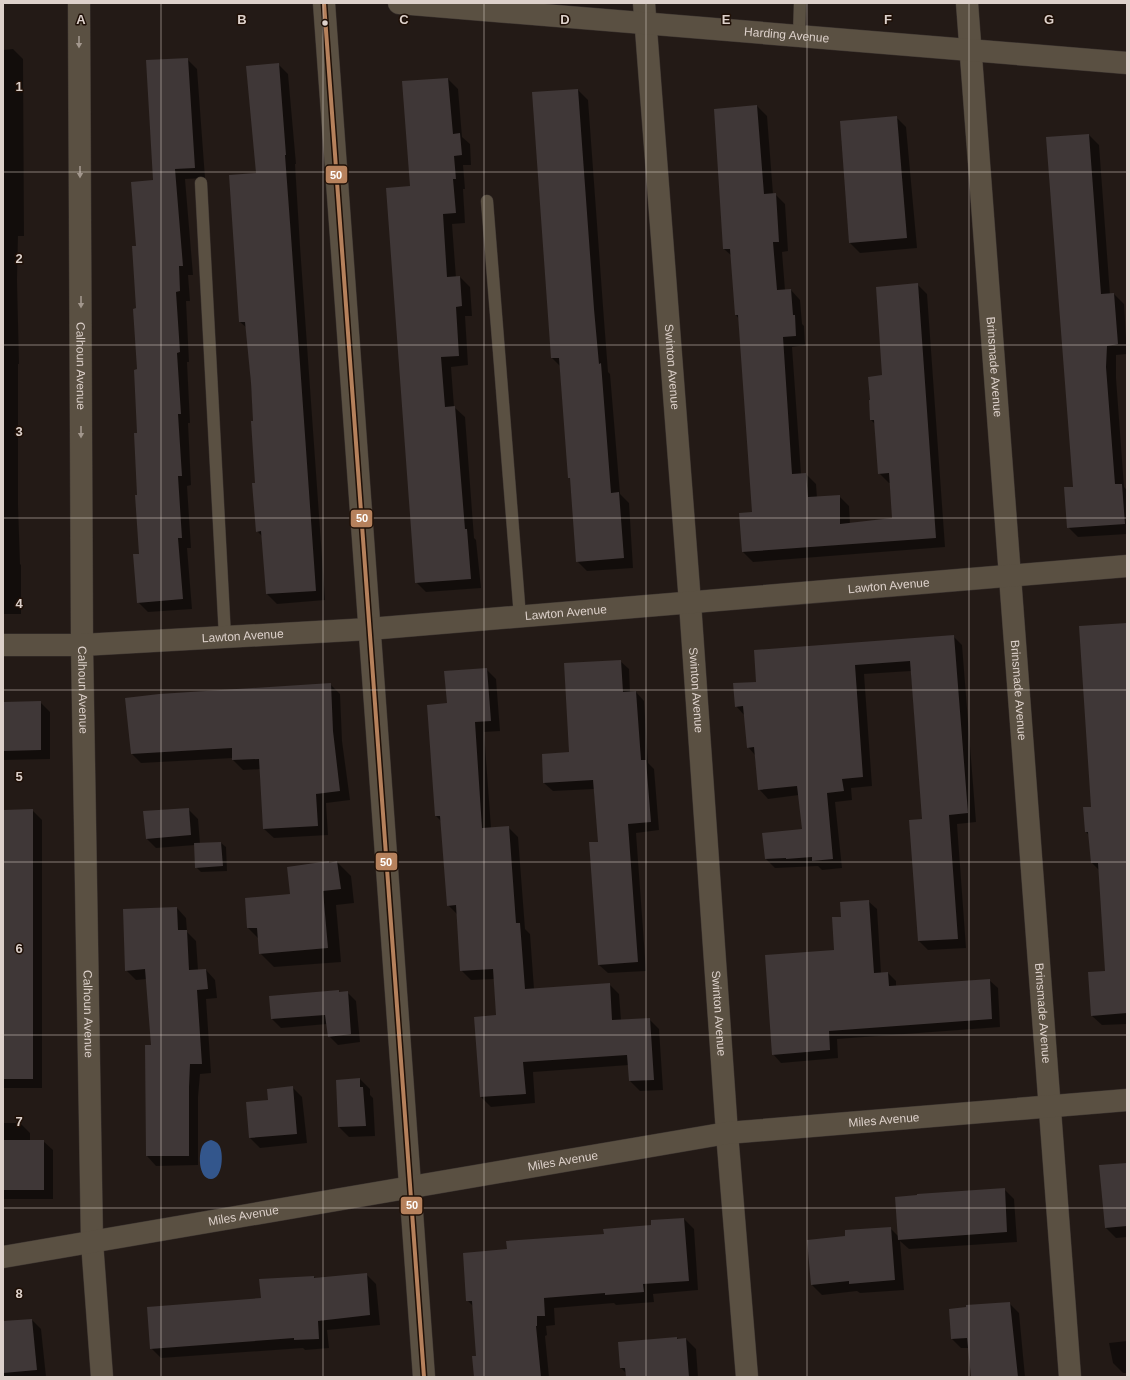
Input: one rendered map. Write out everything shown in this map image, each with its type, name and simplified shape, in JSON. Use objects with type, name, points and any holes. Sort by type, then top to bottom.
[{"type":"street","name":"Calhoun Avenue","points":[[79,3],[82,645],[92,1242],[102,1377]]},
{"type":"street","points":[[324,3],[409,1188],[424,1377]]},
{"type":"street","name":"Harding Avenue","points":[[399,3],[645,13],[799,36],[1127,62]]},
{"type":"street","name":"Brinsmade Avenue","points":[[967,3],[1070,1377]]},
{"type":"street","name":"Swinton Avenue","points":[[645,13],[690,603],[727,1133],[747,1377]]},
{"type":"street","name":"Lawton Avenue","points":[[3,645],[82,645],[369,629],[1127,566]]},
{"type":"street","name":"Miles Avenue","points":[[3,1258],[727,1133],[1127,1100]]},
{"type":"lane","points":[[799,36],[800,3]]},
{"type":"lane","points":[[201,183],[225,637]]},
{"type":"lane","points":[[487,201],[520,617]]},
{"type":"water","points":[[211,1140],[216,1142],[221,1148],[222,1159],[218,1175],[211,1179],[207,1178],[201,1170],[200,1153],[203,1145]]},
{"type":"building","points":[[188,58],[195,168],[175,169],[183,266],[179,266],[180,291],[176,292],[180,352],[177,353],[181,414],[178,414],[182,476],[178,476],[182,538],[178,538],[183,599],[137,603],[133,554],[139,554],[135,495],[137,495],[134,433],[137,433],[134,370],[137,369],[133,309],[136,308],[132,246],[136,246],[131,182],[153,180],[146,60]]},
{"type":"building","points":[[279,63],[316,591],[266,594],[261,531],[256,532],[252,483],[255,483],[251,421],[253,421],[251,383],[245,322],[239,322],[229,175],[256,173],[246,66]]},
{"type":"building","points":[[448,78],[453,134],[460,133],[462,155],[454,156],[456,179],[453,179],[456,213],[443,214],[447,277],[460,276],[462,306],[456,307],[459,356],[441,357],[445,407],[455,406],[465,529],[467,529],[471,579],[415,583],[386,188],[410,186],[402,81]]},
{"type":"building","points":[[578,89],[594,309],[599,364],[601,363],[611,493],[619,492],[624,558],[576,562],[559,358],[551,358],[532,92]]},
{"type":"building","points":[[757,105],[764,194],[776,193],[779,242],[773,242],[777,290],[791,289],[793,315],[795,315],[796,336],[783,337],[792,474],[806,473],[808,497],[840,495],[840,524],[892,518],[889,473],[878,474],[874,420],[870,420],[868,377],[882,375],[876,287],[918,283],[936,538],[742,552],[739,513],[752,512],[738,315],[735,315],[730,249],[723,249],[714,109]]},
{"type":"building","points":[[897,116],[907,238],[849,243],[840,121]]},
{"type":"building","points":[[1089,134],[1101,294],[1114,293],[1118,344],[1107,346],[1106,367],[1115,484],[1122,484],[1125,524],[1067,528],[1064,487],[1073,487],[1046,137]]},
{"type":"building","points":[[1127,623],[1127,1013],[1091,1016],[1088,972],[1105,971],[1098,863],[1091,863],[1088,832],[1085,832],[1083,807],[1091,807],[1079,626]]},
{"type":"building","points":[[954,635],[968,813],[949,815],[958,939],[918,941],[909,820],[922,819],[910,661],[855,665],[863,777],[842,779],[844,791],[827,793],[833,859],[812,861],[812,857],[765,859],[762,833],[802,829],[797,786],[758,790],[754,747],[747,748],[743,706],[735,707],[733,683],[756,682],[754,650]]},
{"type":"building","points":[[621,660],[623,692],[636,691],[641,760],[646,760],[651,822],[628,824],[638,962],[598,965],[589,842],[598,842],[593,780],[543,783],[542,754],[569,752],[564,663]]},
{"type":"building","points":[[487,668],[491,721],[475,722],[482,828],[509,826],[516,923],[520,923],[525,989],[610,983],[612,1020],[650,1018],[654,1080],[629,1081],[627,1055],[523,1062],[526,1094],[480,1097],[474,1017],[496,1015],[493,969],[460,971],[456,905],[447,906],[440,816],[435,816],[427,705],[447,703],[444,671]]},
{"type":"building","points":[[331,683],[333,731],[340,791],[316,794],[318,826],[263,829],[259,759],[232,760],[232,748],[131,754],[125,698],[159,694]]},
{"type":"building","points":[[41,701],[41,750],[3,751],[3,702]]},
{"type":"building","points":[[189,808],[191,835],[146,839],[143,811]]},
{"type":"building","points":[[33,809],[33,1079],[3,1079],[3,810]]},
{"type":"building","points":[[221,842],[223,866],[195,868],[194,843]]},
{"type":"building","points":[[329,861],[329,863],[337,861],[341,889],[323,891],[328,948],[259,954],[257,928],[247,928],[245,898],[290,894],[287,867]]},
{"type":"building","points":[[869,900],[874,973],[888,972],[889,986],[990,979],[992,1019],[829,1031],[830,1050],[772,1055],[765,955],[834,950],[832,917],[841,917],[840,902]]},
{"type":"building","points":[[177,907],[178,930],[187,930],[189,970],[206,969],[208,989],[197,990],[202,1064],[190,1064],[189,1156],[146,1156],[145,1045],[151,1045],[145,969],[125,971],[123,909]]},
{"type":"building","points":[[339,990],[339,992],[348,991],[351,1034],[328,1037],[325,1015],[271,1019],[269,996]]},
{"type":"building","points":[[360,1078],[360,1087],[363,1087],[366,1126],[338,1127],[336,1080]]},
{"type":"building","points":[[293,1086],[297,1134],[249,1138],[246,1102],[268,1100],[267,1089]]},
{"type":"building","points":[[3,1140],[44,1140],[44,1190],[3,1190]]},
{"type":"building","points":[[1127,1163],[1127,1226],[1105,1228],[1099,1165]]},
{"type":"building","points":[[1005,1188],[1007,1232],[898,1240],[895,1197]]},
{"type":"building","points":[[684,1218],[689,1281],[643,1284],[644,1292],[605,1295],[605,1293],[544,1298],[545,1316],[537,1316],[536,1326],[541,1377],[474,1377],[472,1356],[476,1356],[472,1301],[466,1301],[463,1253],[507,1249],[506,1241],[604,1234],[603,1229],[651,1225],[651,1220]]},
{"type":"building","points":[[891,1227],[895,1280],[849,1284],[849,1281],[811,1285],[807,1240],[845,1236],[845,1230]]},
{"type":"building","points":[[367,1273],[370,1315],[318,1321],[319,1339],[294,1340],[294,1338],[150,1349],[147,1307],[261,1298],[259,1279],[314,1276],[314,1278]]},
{"type":"building","points":[[1010,1302],[1018,1377],[971,1377],[967,1338],[951,1339],[949,1309],[966,1307],[966,1305]]},
{"type":"building","points":[[32,1319],[37,1370],[3,1373],[3,1321]]},
{"type":"building","points":[[677,1337],[677,1339],[686,1338],[689,1377],[626,1377],[625,1368],[620,1368],[618,1342]]},
{"type":"transit line","name":"50","points":[[324,3],[424,1377]]}]
